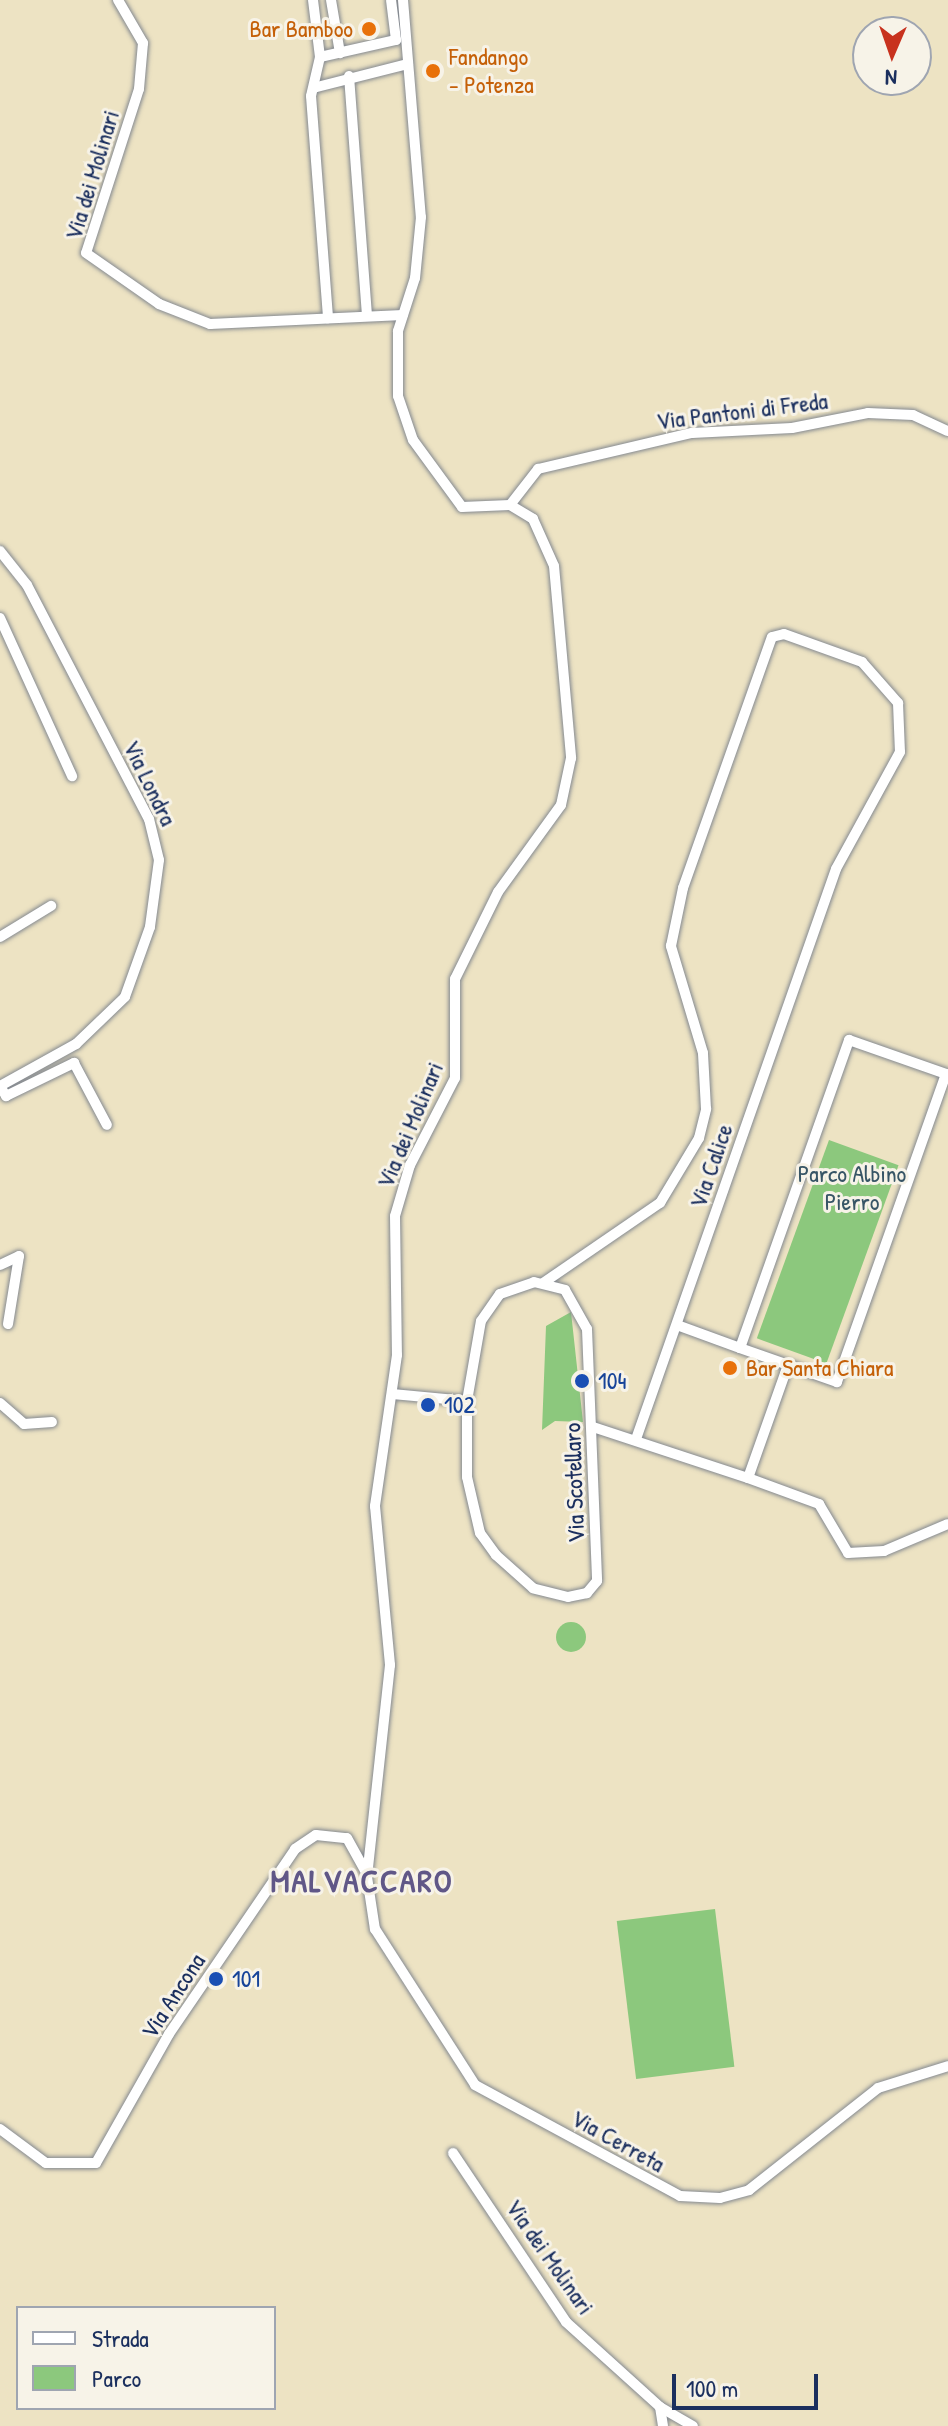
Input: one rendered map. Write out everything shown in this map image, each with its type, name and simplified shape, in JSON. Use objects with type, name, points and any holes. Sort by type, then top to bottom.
[{"type":"street","name":"Via dei Molinari","points":[[118,0],[143,43],[139,89],[86,253],[159,304],[210,324],[403,315]]},
{"type":"street","points":[[313,0],[320,57],[317,87],[311,96],[328,318]]},
{"type":"street","points":[[331,0],[340,53]]},
{"type":"street","points":[[320,57],[396,40],[391,0]]},
{"type":"street","points":[[403,0],[421,217],[403,315],[398,396],[413,440],[462,507],[510,505]]},
{"type":"street","points":[[317,87],[349,76],[408,64]]},
{"type":"street","points":[[349,76],[367,315]]},
{"type":"street","name":"Via Pantoni di Freda","points":[[510,505],[538,469],[692,433],[792,428],[868,413],[913,415],[948,431]]},
{"type":"street","name":"Via dei Molinari","points":[[367,1877],[390,1665],[375,1506],[392,1394],[395,1216],[410,1165],[455,1078],[455,979],[498,892],[554,818],[568,786],[567,666],[554,566],[533,519],[510,505]]},
{"type":"street","name":"Via Londra","points":[[0,551],[18,568],[149,819],[159,860],[150,927],[125,997],[76,1044],[0,1086]]},
{"type":"street","points":[[0,618],[72,776]]},
{"type":"street","name":"Via Calice","points":[[543,1283],[660,1203],[699,1138],[706,1109],[703,1053],[671,946],[683,888],[779,633],[871,667],[889,687],[901,718],[894,770],[847,846],[636,1439]]},
{"type":"street","points":[[0,937],[51,906]]},
{"type":"street","points":[[677,1325],[740,1348],[837,1382],[946,1074],[849,1040],[740,1348]]},
{"type":"street","points":[[0,1086],[6,1096],[74,1063],[107,1125]]},
{"type":"street","points":[[0,1265],[19,1256],[8,1324]]},
{"type":"street","name":"Via Scotellaro","points":[[543,1283],[565,1290],[584,1318],[593,1427],[597,1581],[587,1593],[549,1595],[512,1573],[480,1533],[467,1477],[467,1401],[476,1336],[489,1306],[510,1288],[543,1283]]},
{"type":"street","points":[[748,1478],[788,1365]]},
{"type":"street","points":[[392,1394],[467,1401]]},
{"type":"street","points":[[0,1403],[24,1424],[52,1422]]},
{"type":"street","points":[[593,1427],[636,1439],[819,1504],[848,1553],[884,1551],[948,1524]]},
{"type":"street","name":"Via Ancona","points":[[0,2129],[46,2163],[96,2163],[169,2034],[295,1849],[316,1835],[347,1838],[367,1877]]},
{"type":"street","name":"Via Cerreta","points":[[367,1877],[385,1950],[475,2085],[680,2196],[720,2198],[749,2190],[878,2088],[948,2066]]},
{"type":"street","name":"Via dei Molinari","points":[[453,2153],[566,2322],[660,2407],[693,2426]]},
{"type":"street","points":[[660,2407],[663,2426]]},
{"type":"green space","name":"Parco Albino Pierro","points":[[829,1140],[899,1165],[826,1364],[757,1338]]},
{"type":"green space","points":[[571,1312],[583,1422],[555,1421],[542,1430],[546,1326]]},
{"type":"green space","points":[[571,1622],[582,1626],[586,1637],[582,1648],[571,1652],[560,1648],[556,1637],[560,1626]]},
{"type":"green space","points":[[715,1909],[734,2067],[636,2079],[617,1921]]},
{"type":"place","name":"Bar Bamboo","points":[[369,29]]},
{"type":"place","name":"Fandango - Potenza","points":[[433,71]]},
{"type":"place","name":"Bar Santa Chiara","points":[[730,1368]]},
{"type":"place","name":"104","points":[[582,1381]]},
{"type":"place","name":"102","points":[[428,1405]]},
{"type":"place","name":"101","points":[[216,1979]]},
{"type":"district","name":"MALVACCARO","points":[[362,1881]]}]
